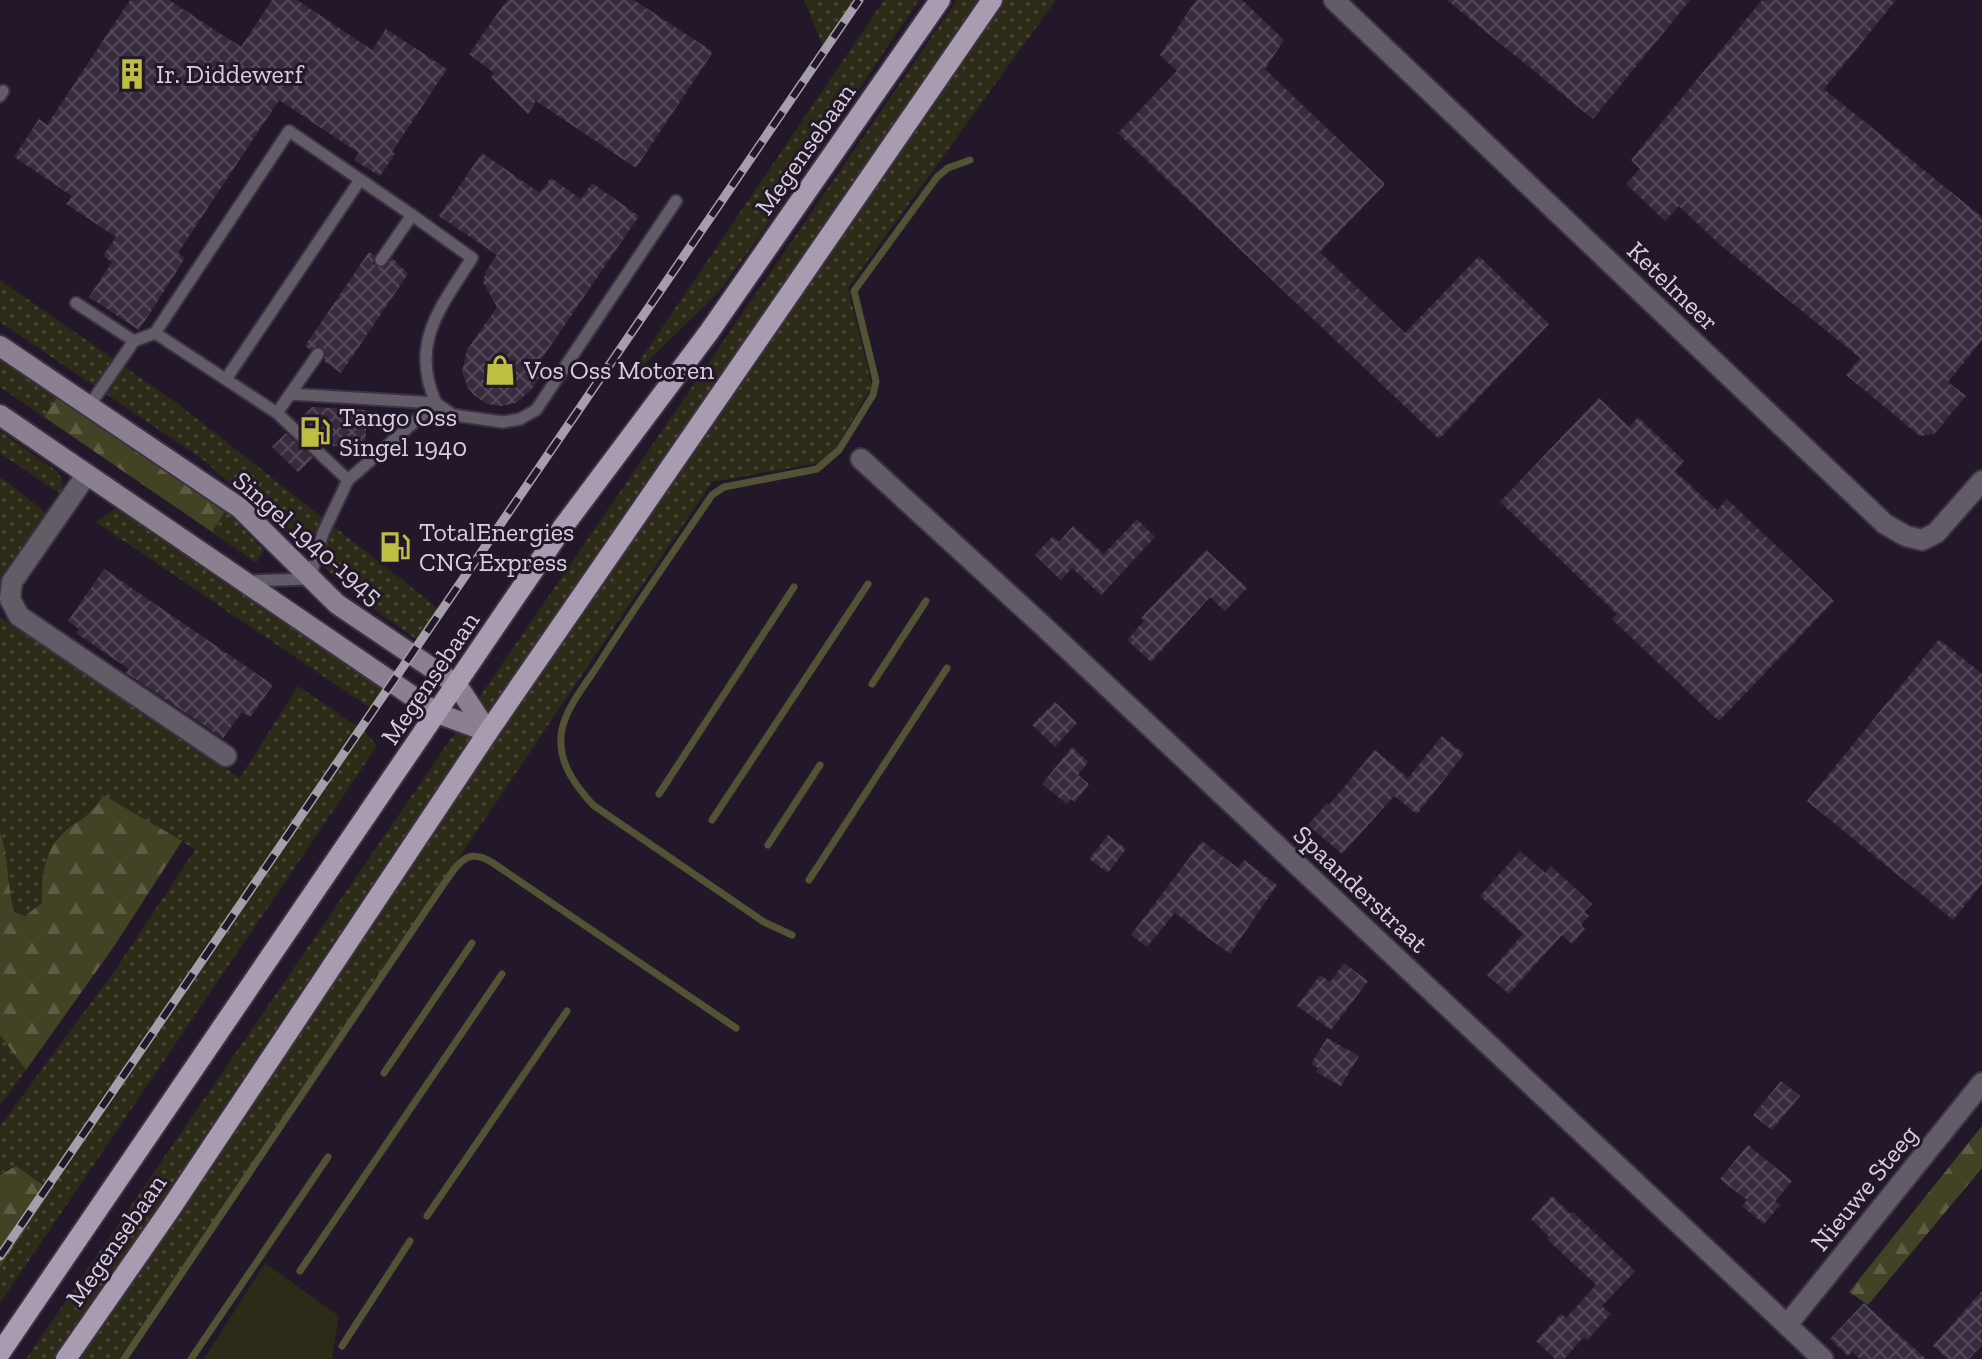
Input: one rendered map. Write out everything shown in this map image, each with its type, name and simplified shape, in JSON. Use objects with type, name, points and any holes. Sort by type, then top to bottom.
[{"type":"main road","name":"Megensebaan","points":[[0,1353],[563,527],[709,332],[940,0]]},
{"type":"main road","name":"Megensebaan","points":[[66,1359],[169,1211],[488,732],[992,0]]},
{"type":"main road","name":"Singel 1940-1945","points":[[0,346],[240,508],[337,604],[457,685],[488,732]]},
{"type":"main road","points":[[0,415],[437,713],[488,732]]},
{"type":"street","name":"Ketelmeer","points":[[1334,0],[1885,524],[1906,536],[1922,540],[1936,533],[1982,481]]},
{"type":"street","name":"Spaanderstraat","points":[[861,459],[1052,634],[1823,1359]]},
{"type":"street","points":[[87,474],[12,582],[10,599],[19,616],[226,756]]},
{"type":"street","name":"Nieuwe Steeg","points":[[1787,1325],[1982,1083]]},
{"type":"lane","points":[[89,406],[134,341],[155,333],[289,131],[472,258],[433,320],[426,341],[428,386],[436,403],[453,415],[503,422],[520,419],[536,410],[676,201]]},
{"type":"lane","points":[[226,379],[360,180]]},
{"type":"lane","points":[[381,260],[412,215]]},
{"type":"lane","points":[[76,303],[134,341]]},
{"type":"lane","points":[[155,333],[277,413],[348,480]]},
{"type":"lane","points":[[277,413],[318,354]]},
{"type":"lane","points":[[290,394],[436,403]]},
{"type":"lane","points":[[245,581],[310,579],[323,533],[348,480],[436,403]]},
{"type":"shaded area","points":[[804,0],[859,0],[825,50]]},
{"type":"shaded area","points":[[884,0],[919,0],[719,292],[624,384]]},
{"type":"shaded area","points":[[957,0],[1056,0],[848,288],[872,386],[828,461],[712,482],[121,1359],[26,1359]]},
{"type":"shaded area","points":[[0,280],[178,404],[444,613],[423,644],[361,600],[205,461],[0,322]]},
{"type":"shaded area","points":[[0,350],[61,391],[44,417],[0,387]]},
{"type":"shaded area","points":[[0,431],[58,472],[62,480],[59,493],[0,453]]},
{"type":"shaded area","points":[[0,477],[62,525],[19,586],[0,585]]},
{"type":"shaded area","points":[[121,505],[391,691],[376,712],[96,522]]},
{"type":"shaded area","points":[[226,510],[264,551],[256,563],[212,532]]},
{"type":"shaded area","points":[[0,617],[240,778],[298,686],[364,731],[377,746],[0,1303],[0,1267],[51,1191],[9,1168],[0,1175],[0,1126],[116,969],[195,850],[182,841],[97,808],[60,835],[50,850],[42,886],[42,903],[25,916],[14,912],[0,832]]},
{"type":"shaded area","points":[[0,1035],[26,1070],[0,1105]]},
{"type":"shaded area","points":[[265,1263],[339,1316],[332,1359],[204,1359]]},
{"type":"green space","points":[[61,391],[226,510],[212,532],[44,417]]},
{"type":"green space","points":[[103,795],[182,841],[115,945],[26,1070],[0,1035],[0,832],[14,912],[25,916],[42,903],[45,867],[55,842],[89,814]]},
{"type":"green space","points":[[1982,1126],[1982,1168],[1868,1305],[1849,1292]]},
{"type":"green space","points":[[16,1166],[51,1191],[0,1267],[0,1175]]},
{"type":"building","points":[[130,0],[169,0],[241,47],[272,0],[297,0],[372,50],[386,29],[447,69],[392,152],[395,154],[380,176],[354,160],[359,153],[279,100],[178,253],[185,258],[139,330],[89,297],[112,262],[103,256],[116,237],[66,204],[72,196],[14,157],[39,119],[47,125]]},
{"type":"building","points":[[507,0],[634,0],[713,52],[636,168],[536,101],[528,114],[491,77],[494,73],[469,54]]},
{"type":"building","points":[[1196,0],[1242,0],[1284,40],[1265,69],[1385,184],[1320,252],[1405,333],[1479,256],[1549,324],[1439,439],[1118,133],[1177,71],[1160,55]]},
{"type":"building","points":[[1447,0],[1690,0],[1593,119]]},
{"type":"building","points":[[1762,0],[1896,0],[1824,89],[1982,217],[1982,340],[1948,382],[1966,396],[1934,434],[1920,436],[1846,375],[1860,358],[1718,243],[1679,206],[1665,221],[1626,184],[1640,169],[1631,160]]},
{"type":"building","points":[[482,153],[540,193],[551,178],[581,199],[592,183],[639,216],[534,370],[541,375],[531,390],[516,403],[500,406],[487,404],[474,395],[462,372],[467,350],[497,307],[483,282],[486,271],[497,255],[439,216]]},
{"type":"building","points":[[369,252],[374,255],[373,263],[377,267],[385,267],[392,258],[408,274],[341,373],[324,361],[326,354],[323,348],[318,346],[311,350],[305,346]]},
{"type":"building","points":[[1599,398],[1629,427],[1638,417],[1684,461],[1675,471],[1717,510],[1727,499],[1834,601],[1719,721],[1612,619],[1617,614],[1500,502]]},
{"type":"building","points":[[312,407],[367,410],[365,447],[325,446],[298,421]]},
{"type":"building","points":[[286,433],[313,458],[298,472],[272,447]]},
{"type":"building","points":[[1137,519],[1155,537],[1101,595],[1072,568],[1061,580],[1035,555],[1053,536],[1059,542],[1073,526],[1104,554]]},
{"type":"building","points":[[1206,550],[1247,588],[1225,611],[1210,597],[1151,662],[1127,640],[1144,621],[1141,618]]},
{"type":"building","points":[[104,569],[273,685],[250,717],[242,712],[223,738],[126,673],[129,669],[76,633],[79,629],[68,621]]},
{"type":"building","points":[[1939,639],[1982,674],[1982,884],[1953,920],[1807,801]]},
{"type":"building","points":[[1055,702],[1077,723],[1055,747],[1032,725]]},
{"type":"building","points":[[1442,736],[1464,754],[1417,814],[1394,796],[1342,854],[1308,825],[1375,750],[1408,778]]},
{"type":"building","points":[[1072,747],[1088,762],[1078,775],[1089,784],[1075,802],[1071,799],[1067,804],[1042,784]]},
{"type":"building","points":[[1108,835],[1126,849],[1108,873],[1089,859]]},
{"type":"building","points":[[1202,841],[1238,868],[1244,860],[1277,885],[1230,954],[1175,913],[1147,947],[1131,935]]},
{"type":"building","points":[[1520,851],[1545,873],[1551,866],[1592,904],[1584,912],[1589,916],[1581,925],[1585,929],[1572,944],[1562,935],[1509,994],[1487,975],[1523,934],[1480,896]]},
{"type":"building","points":[[1344,963],[1368,981],[1331,1030],[1297,1006],[1320,975],[1330,982]]},
{"type":"building","points":[[1327,1038],[1359,1056],[1341,1086],[1316,1072],[1318,1068],[1311,1064]]},
{"type":"building","points":[[1781,1081],[1800,1096],[1772,1130],[1753,1115]]},
{"type":"building","points":[[1748,1145],[1792,1181],[1775,1201],[1780,1205],[1764,1224],[1742,1206],[1747,1200],[1720,1179]]},
{"type":"building","points":[[1552,1196],[1635,1271],[1602,1306],[1611,1314],[1564,1359],[1555,1359],[1536,1341],[1561,1314],[1566,1318],[1596,1285],[1547,1239],[1549,1237],[1531,1219]]},
{"type":"building","points":[[1982,1291],[1982,1345],[1969,1359],[1948,1359],[1933,1346]]},
{"type":"building","points":[[1864,1303],[1926,1359],[1860,1359],[1852,1352],[1848,1356],[1830,1339]]},
{"type":"waterway","points":[[792,935],[764,922],[593,805],[568,771],[562,751],[562,729],[577,696],[712,495],[724,487],[817,469],[839,450],[873,395],[876,381],[854,291],[937,177],[948,168],[970,160]]},
{"type":"waterway","points":[[712,820],[868,584]]},
{"type":"waterway","points":[[659,794],[794,587]]},
{"type":"waterway","points":[[872,684],[926,601]]},
{"type":"waterway","points":[[809,880],[947,668]]},
{"type":"waterway","points":[[768,845],[820,765]]},
{"type":"waterway","points":[[124,1359],[453,870],[469,857],[476,856],[493,863],[736,1028]]},
{"type":"waterway","points":[[384,1073],[472,943]]},
{"type":"waterway","points":[[300,1271],[502,974]]},
{"type":"waterway","points":[[427,1216],[567,1011]]},
{"type":"waterway","points":[[191,1359],[328,1157]]},
{"type":"waterway","points":[[342,1346],[410,1241]]},
{"type":"railway","points":[[0,1256],[859,0]]},
{"type":"place","name":"Ir. Diddewerf","points":[[132,74]]},
{"type":"place","name":"Vos Oss Motoren","points":[[500,370]]},
{"type":"place","name":"Tango Oss Singel 1940","points":[[315,432]]},
{"type":"place","name":"TotalEnergies CNG Express","points":[[395,547]]}]
